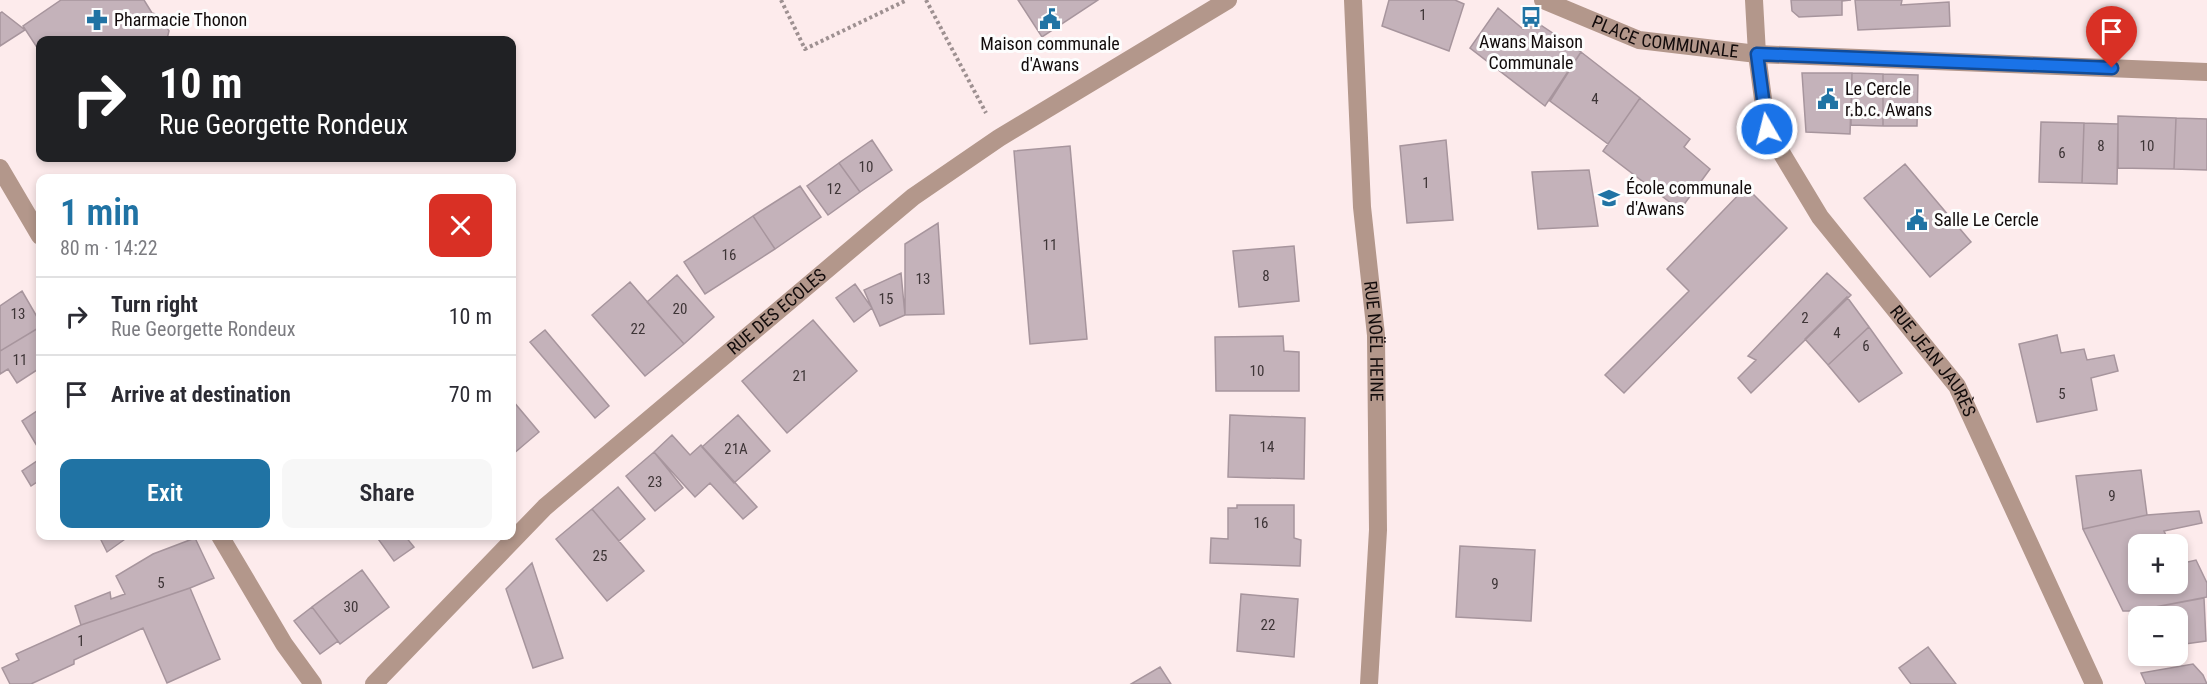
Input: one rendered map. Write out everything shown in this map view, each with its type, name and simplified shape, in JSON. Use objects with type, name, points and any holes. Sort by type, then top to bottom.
[{"type":"street","name":"RUE DES ECOLES","points":[[516,537],[545,507],[914,197],[999,138],[1228,0]]},
{"type":"street","name":"RUE NOËL HEINE","points":[[1353,0],[1362,207],[1376,335],[1378,530],[1369,684]]},
{"type":"street","name":"PLACE COMMUNALE","points":[[1544,0],[1639,40],[1757,54],[2207,72]]},
{"type":"street","name":"RUE JEAN JAURÈS","points":[[1754,0],[1757,54],[1767,129],[1820,217],[1957,386],[2094,684]]},
{"type":"street","points":[[0,168],[36,229]]},
{"type":"street","points":[[222,540],[284,644],[313,684]]},
{"type":"street","name":"RUE DES ECOLES","points":[[374,684],[513,540]]},
{"type":"path","points":[[781,0],[805,50],[907,0]]},
{"type":"path","points":[[926,0],[999,138]]},
{"type":"building","name":"Pharmacie Thonon","points":[[61,0],[144,0],[152,13],[159,15],[169,31],[168,36],[36,36],[36,46],[23,26]]},
{"type":"building","name":"Maison communale d'Awans","points":[[1018,0],[1098,0],[1042,37]]},
{"type":"building","points":[[1389,0],[1455,0],[1464,4],[1449,51],[1382,26]]},
{"type":"building","points":[[1791,0],[1851,0],[1842,1],[1842,15],[1799,17],[1792,11]]},
{"type":"building","points":[[1855,0],[1902,0],[1901,5],[1949,2],[1950,26],[1858,30]]},
{"type":"building","points":[[1498,8],[1523,29],[1533,20],[1581,52],[1545,106],[1470,48]]},
{"type":"building","points":[[2,12],[25,30],[0,46],[0,13]]},
{"type":"building","points":[[1581,52],[1640,98],[1608,144],[1550,101]]},
{"type":"building","name":"Le Cercle r.b.c. Awans","points":[[1802,73],[1852,73],[1850,134],[1806,132]]},
{"type":"building","points":[[1852,73],[1883,74],[1883,126],[1851,125]]},
{"type":"building","points":[[1883,74],[1918,75],[1917,126],[1883,126]]},
{"type":"building","points":[[1640,98],[1690,139],[1684,147],[1710,169],[1680,210],[1603,151]]},
{"type":"building","points":[[2118,116],[2176,118],[2174,169],[2118,168]]},
{"type":"building","points":[[2176,118],[2207,119],[2207,170],[2174,169]]},
{"type":"building","points":[[2041,122],[2084,123],[2082,183],[2039,182]]},
{"type":"building","points":[[2084,123],[2118,124],[2117,184],[2082,183]]},
{"type":"building","points":[[872,140],[892,170],[860,192],[839,163]]},
{"type":"building","points":[[1446,140],[1453,220],[1407,223],[1400,146]]},
{"type":"building","points":[[1070,146],[1087,339],[1030,344],[1014,151]]},
{"type":"building","points":[[839,163],[860,192],[828,215],[807,186]]},
{"type":"building","name":"Salle Le Cercle","points":[[1905,164],[1971,242],[1930,277],[1864,198]]},
{"type":"building","points":[[1589,170],[1598,226],[1538,229],[1532,172]]},
{"type":"building","points":[[800,186],[821,217],[775,249],[753,216]]},
{"type":"building","points":[[1746,187],[1787,228],[1624,393],[1605,375],[1689,291],[1667,269]]},
{"type":"building","points":[[753,216],[775,249],[705,294],[684,262]]},
{"type":"building","points":[[938,223],[944,314],[905,315],[905,244]]},
{"type":"building","points":[[1294,246],[1299,301],[1239,307],[1233,251]]},
{"type":"building","points":[[901,273],[905,315],[880,326],[864,290]]},
{"type":"building","points":[[1827,273],[1851,295],[1751,393],[1738,378],[1756,360],[1748,356]]},
{"type":"building","points":[[677,275],[714,317],[684,344],[647,302]]},
{"type":"building","points":[[630,282],[684,344],[645,376],[592,315]]},
{"type":"building","points":[[855,284],[872,308],[854,322],[836,298]]},
{"type":"building","points":[[22,291],[36,315],[36,329],[0,351],[0,306]]},
{"type":"building","points":[[1847,297],[1869,327],[1828,365],[1805,339]]},
{"type":"building","points":[[813,320],[857,371],[787,433],[742,381]]},
{"type":"building","points":[[1869,327],[1902,373],[1859,402],[1828,365]]},
{"type":"building","points":[[36,329],[36,371],[17,383],[8,369],[0,374],[0,351]]},
{"type":"building","points":[[545,330],[609,406],[595,418],[530,342]]},
{"type":"building","points":[[2057,335],[2061,353],[2084,349],[2087,360],[2114,355],[2118,371],[2091,378],[2097,410],[2037,422],[2019,344]]},
{"type":"building","points":[[1283,336],[1284,351],[1299,352],[1299,391],[1216,391],[1215,337]]},
{"type":"building","points":[[516,405],[539,432],[516,452]]},
{"type":"building","points":[[36,412],[36,444],[22,421]]},
{"type":"building","points":[[738,415],[770,451],[734,483],[702,447]]},
{"type":"building","points":[[1230,415],[1305,418],[1304,479],[1228,477]]},
{"type":"building","points":[[672,435],[690,455],[701,445],[757,507],[743,519],[710,483],[695,497],[654,452]]},
{"type":"building","points":[[654,452],[683,488],[655,511],[626,476]]},
{"type":"building","points":[[36,462],[36,483],[31,486],[22,471]]},
{"type":"building","points":[[2141,470],[2147,515],[2083,529],[2076,476]]},
{"type":"building","points":[[618,487],[645,519],[619,541],[592,509]]},
{"type":"building","points":[[1237,505],[1294,505],[1294,538],[1301,540],[1300,566],[1210,563],[1211,538],[1228,539],[1228,508],[1237,508]]},
{"type":"building","points":[[592,509],[644,571],[607,601],[556,539]]},
{"type":"building","points":[[2199,511],[2202,523],[2164,531],[2165,534],[2128,534],[2128,594],[2188,594],[2188,562],[2196,560],[2207,583],[2207,597],[2160,606],[2128,606],[2128,611],[2123,611],[2083,529],[2147,515]]},
{"type":"building","points":[[101,540],[124,540],[107,552]]},
{"type":"building","points":[[190,540],[196,540],[214,578],[81,625],[75,606],[110,592],[111,599],[125,594],[116,576],[153,554]]},
{"type":"building","points":[[379,540],[408,540],[414,547],[394,561]]},
{"type":"building","points":[[1460,546],[1535,550],[1531,621],[1456,617]]},
{"type":"building","points":[[532,563],[563,658],[533,668],[506,589]]},
{"type":"building","points":[[362,570],[389,607],[340,644],[312,607]]},
{"type":"building","points":[[190,588],[220,659],[167,683],[143,628],[74,660],[74,664],[31,684],[10,684],[2,668],[19,660],[16,654],[81,625]]},
{"type":"building","points":[[1241,594],[1298,599],[1294,657],[1237,651]]},
{"type":"building","points":[[2204,598],[2206,641],[2188,644],[2188,606],[2161,606]]},
{"type":"building","points":[[312,607],[338,641],[320,654],[294,621]]},
{"type":"building","points":[[1928,647],[1956,684],[1911,684],[1899,668]]},
{"type":"building","points":[[2193,664],[2203,675],[2207,684],[2146,684],[2141,673],[2188,666]]},
{"type":"building","points":[[1160,667],[1171,684],[1131,684]]},
{"type":"place","name":"Awans Maison Communale","points":[[1531,17]]},
{"type":"place","name":"Maison communale d'Awans","points":[[1050,19]]},
{"type":"place","name":"Pharmacie Thonon","points":[[97,20]]},
{"type":"place","name":"Le Cercle r.b.c. Awans","points":[[1828,99]]},
{"type":"place","name":"École communale d'Awans","points":[[1609,198]]},
{"type":"place","name":"Salle Le Cercle","points":[[1917,220]]},
{"type":"route","points":[[1767,129],[1757,54],[2112,68]]}]
